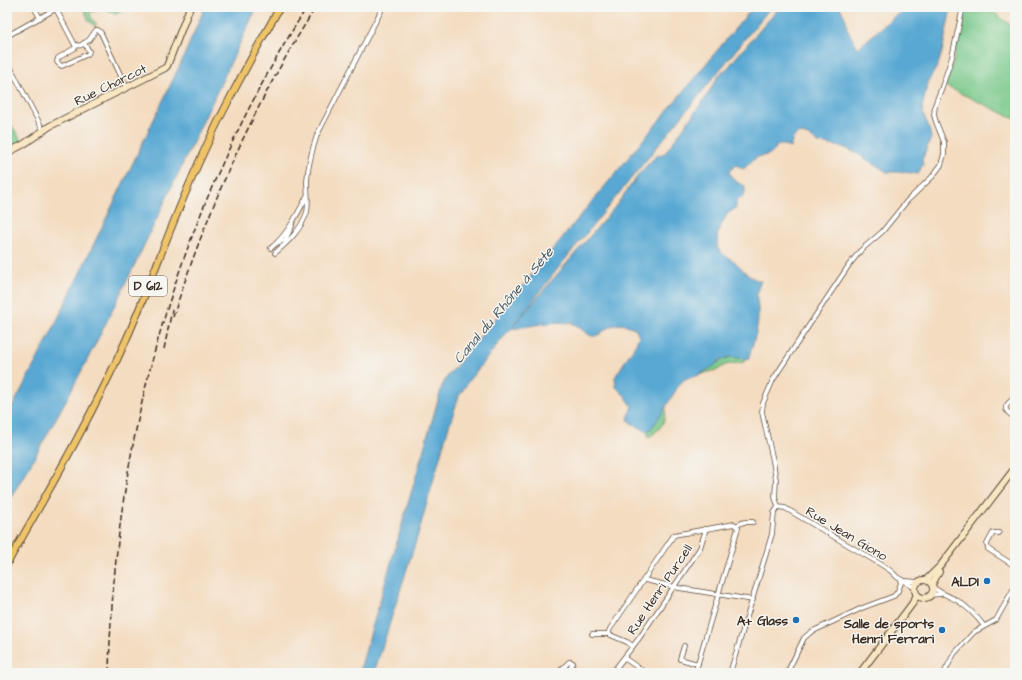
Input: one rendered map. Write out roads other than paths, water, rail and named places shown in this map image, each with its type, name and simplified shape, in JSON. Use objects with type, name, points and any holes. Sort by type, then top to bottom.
[{"type":"main road","name":"Rue Charcot","points":[[7,153],[24,144],[43,130],[162,70],[167,66],[190,7]]},
{"type":"main road","name":"D 612","points":[[7,562],[68,456],[100,395],[136,318],[198,162],[229,98],[280,7]]},
{"type":"main road","points":[[918,591],[928,597],[930,595],[930,584],[941,566],[1015,468]]},
{"type":"main road","points":[[930,584],[1015,472]]},
{"type":"main road","points":[[860,673],[912,604],[922,580],[930,584]]},
{"type":"street","points":[[34,7],[40,18]]},
{"type":"street","points":[[275,253],[300,227],[306,213],[311,154],[317,135],[383,7]]},
{"type":"street","points":[[730,673],[772,534],[774,513],[778,507],[775,497],[776,480],[773,460],[762,412],[765,397],[780,368],[849,265],[861,250],[882,232],[941,165],[944,154],[944,142],[934,114],[935,105],[952,57],[963,7]]},
{"type":"street","points":[[7,36],[57,8],[74,43],[77,45]]},
{"type":"street","points":[[84,43],[89,51],[88,54],[62,66],[60,65],[57,60],[58,58],[75,48],[77,45],[89,40],[96,30],[98,30],[101,33],[126,87]]},
{"type":"street","points":[[7,61],[43,130]]},
{"type":"street","points":[[286,242],[307,196]]},
{"type":"street","points":[[271,248],[294,222]]},
{"type":"street","points":[[277,243],[286,242]]},
{"type":"street","points":[[1015,397],[1005,406],[1006,411],[1015,418]]},
{"type":"street","name":"Rue Jean Giono","points":[[778,507],[785,508],[882,565],[903,581]]},
{"type":"street","points":[[608,634],[674,535],[734,524],[737,525],[744,522],[753,522]]},
{"type":"street","points":[[695,673],[738,528],[737,525]]},
{"type":"street","name":"Rue Henri Purcell","points":[[612,673],[633,646],[700,548],[705,532],[704,529]]},
{"type":"street","points":[[999,533],[993,533],[987,544],[988,549],[1015,566]]},
{"type":"street","points":[[644,580],[674,587],[753,600]]},
{"type":"street","points":[[787,673],[804,638],[811,632],[862,608],[894,596],[903,581],[918,591]]},
{"type":"street","points":[[930,584],[942,594],[964,605],[984,626]]},
{"type":"street","points":[[944,673],[954,654],[974,632],[996,620],[1015,586]]},
{"type":"street","points":[[930,595],[942,594]]},
{"type":"street","points":[[592,634],[608,634],[633,646]]},
{"type":"street","points":[[684,646],[680,659],[698,664]]},
{"type":"street","points":[[624,658],[646,673]]},
{"type":"street","points":[[558,673],[569,662],[571,662],[574,665],[568,673]]},
{"type":"water","points":[[205,7],[257,7],[106,323],[48,433],[7,504],[7,417],[50,335],[180,65]]},
{"type":"water","points":[[753,7],[771,7],[563,262],[513,326],[615,207],[639,174],[656,156],[665,153],[706,97],[719,75],[727,69],[780,7],[840,7],[846,20],[847,29],[858,48],[895,16],[910,7],[949,7],[950,13],[942,52],[938,65],[929,80],[922,107],[931,138],[922,160],[923,164],[918,174],[887,172],[858,154],[843,147],[819,143],[808,136],[799,133],[793,138],[790,148],[784,145],[777,145],[775,150],[767,155],[754,159],[743,169],[736,165],[729,171],[731,176],[739,184],[745,186],[745,193],[742,198],[736,200],[736,208],[727,214],[718,231],[717,247],[724,255],[735,262],[749,276],[761,281],[757,292],[758,320],[752,348],[748,359],[731,357],[720,360],[699,375],[685,379],[679,385],[657,421],[648,432],[631,423],[628,419],[632,406],[626,397],[616,387],[615,377],[636,344],[639,336],[636,329],[620,324],[609,327],[598,335],[592,336],[574,324],[564,322],[510,329],[470,379],[459,396],[419,531],[374,673],[359,673],[442,386],[447,377]]},
{"type":"railway","points":[[109,673],[114,584],[124,497],[140,411],[162,326],[189,243],[223,163],[262,84],[307,7]]},
{"type":"railway","points":[[173,317],[201,236],[234,158],[272,81],[316,7]]},
{"type":"railway","points":[[164,349],[172,310]]},
{"type":"place","name":"ALDI","points":[[987,581]]},
{"type":"place","name":"A+ Glass","points":[[796,620]]},
{"type":"place","name":"Salle de sports Henri Ferrari","points":[[942,630]]},
{"type":"water label","name":"Canal du Rhône à Sète","points":[[503,305]]}]
